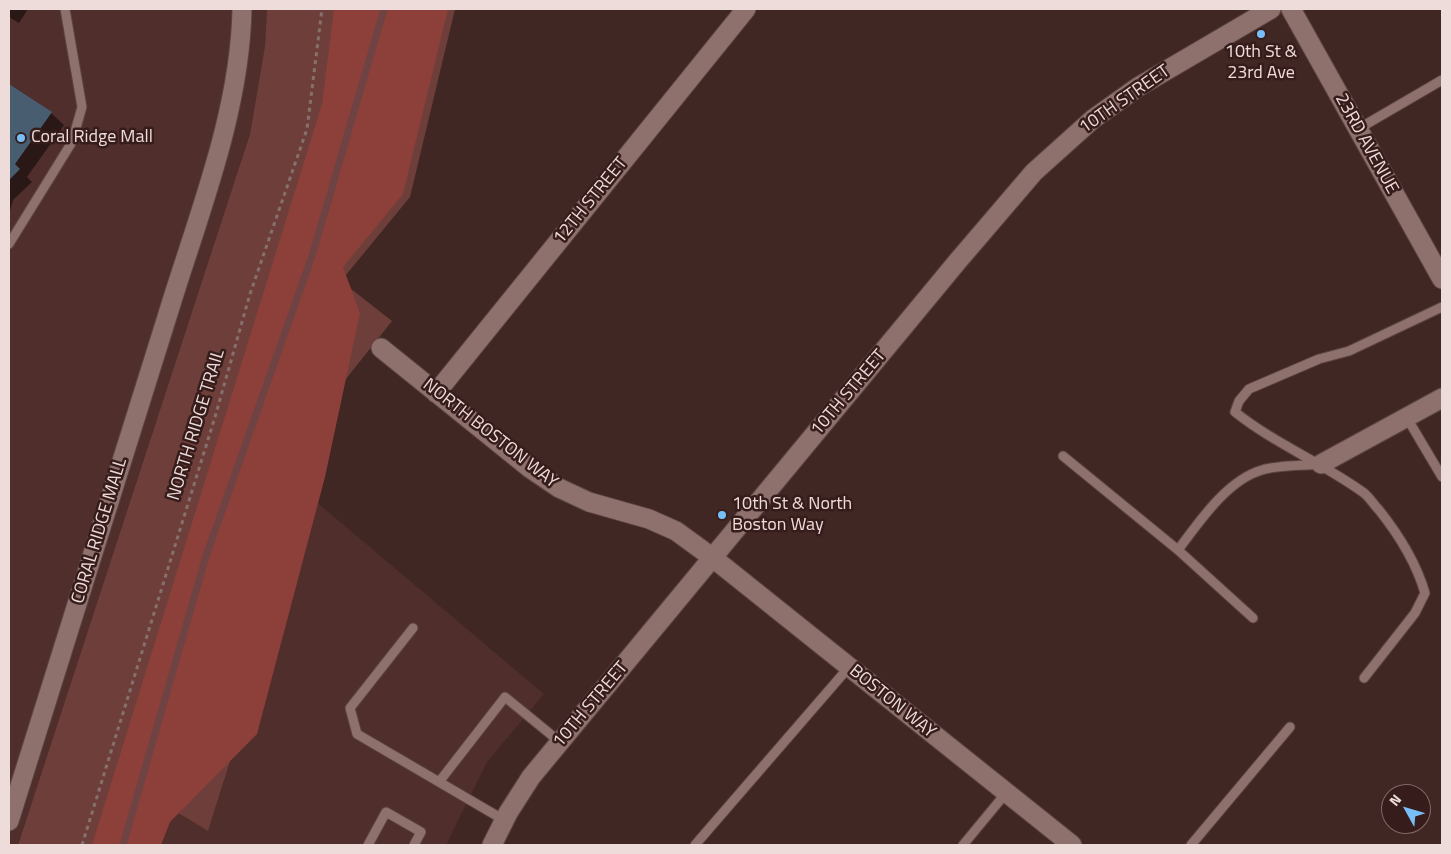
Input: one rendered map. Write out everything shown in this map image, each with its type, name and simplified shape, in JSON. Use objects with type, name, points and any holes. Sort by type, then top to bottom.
[{"type":"street","name":"CORAL RIDGE MALL","points":[[9,821],[212,176],[242,42],[242,9]]},
{"type":"street","name":"12TH STREET","points":[[436,393],[746,9]]},
{"type":"street","name":"10TH STREET","points":[[492,845],[504,820],[531,777],[957,262],[1034,172],[1093,120],[1138,87],[1271,9]]},
{"type":"street","name":"23RD AVENUE","points":[[1290,9],[1442,279]]},
{"type":"street","name":"NORTH BOSTON WAY","points":[[382,348],[531,469],[559,488],[589,502],[649,520],[676,531],[713,558]]},
{"type":"street","points":[[1321,464],[1442,398]]},
{"type":"street","name":"BOSTON WAY","points":[[713,558],[1072,845]]},
{"type":"lane","points":[[9,244],[72,142],[82,106],[65,9]]},
{"type":"lane","points":[[1358,129],[1442,80]]},
{"type":"lane","points":[[1364,678],[1415,613],[1425,593],[1420,574],[1393,527],[1366,495],[1321,464],[1252,425],[1235,412],[1239,400],[1249,389],[1319,359],[1349,351],[1442,307]]},
{"type":"lane","points":[[1407,418],[1442,477]]},
{"type":"lane","points":[[1063,456],[1178,550],[1253,618]]},
{"type":"lane","points":[[1178,550],[1210,509],[1226,493],[1244,480],[1262,470],[1321,464]]},
{"type":"lane","points":[[413,628],[350,708],[357,734],[504,820]]},
{"type":"lane","points":[[695,845],[850,667]]},
{"type":"lane","points":[[439,782],[505,697],[560,742]]},
{"type":"lane","points":[[1191,845],[1290,727]]},
{"type":"lane","points":[[963,845],[1006,793]]},
{"type":"lane","points":[[368,845],[386,812],[421,832],[414,845]]},
{"type":"path","name":"NORTH RIDGE TRAIL","points":[[82,845],[212,426],[250,294],[307,129],[322,9]]},
{"type":"shaded area","points":[[9,9],[267,9],[265,46],[250,134],[18,845],[9,845]]},
{"type":"shaded area","points":[[267,9],[455,9],[410,197],[341,281],[392,321],[276,467],[313,499],[208,831],[160,802],[146,845],[18,845],[250,134],[265,46]]},
{"type":"shaded area","points":[[334,9],[448,9],[403,194],[343,267],[360,313],[325,477],[257,734],[170,822],[161,845],[92,845],[322,104]]},
{"type":"shaded area","points":[[313,499],[544,694],[487,762],[446,845],[146,845],[160,802],[208,831]]},
{"type":"building","name":"Coral Ridge Mall","points":[[9,84],[52,112],[15,164],[20,169],[9,180]]},
{"type":"waterway","points":[[123,845],[206,556],[312,256],[384,9]]},
{"type":"place","name":"10th St & 23rd Ave","points":[[1261,34]]},
{"type":"place","name":"Coral Ridge Mall","points":[[21,138]]},
{"type":"place","name":"10th St & North Boston Way","points":[[722,515]]}]
